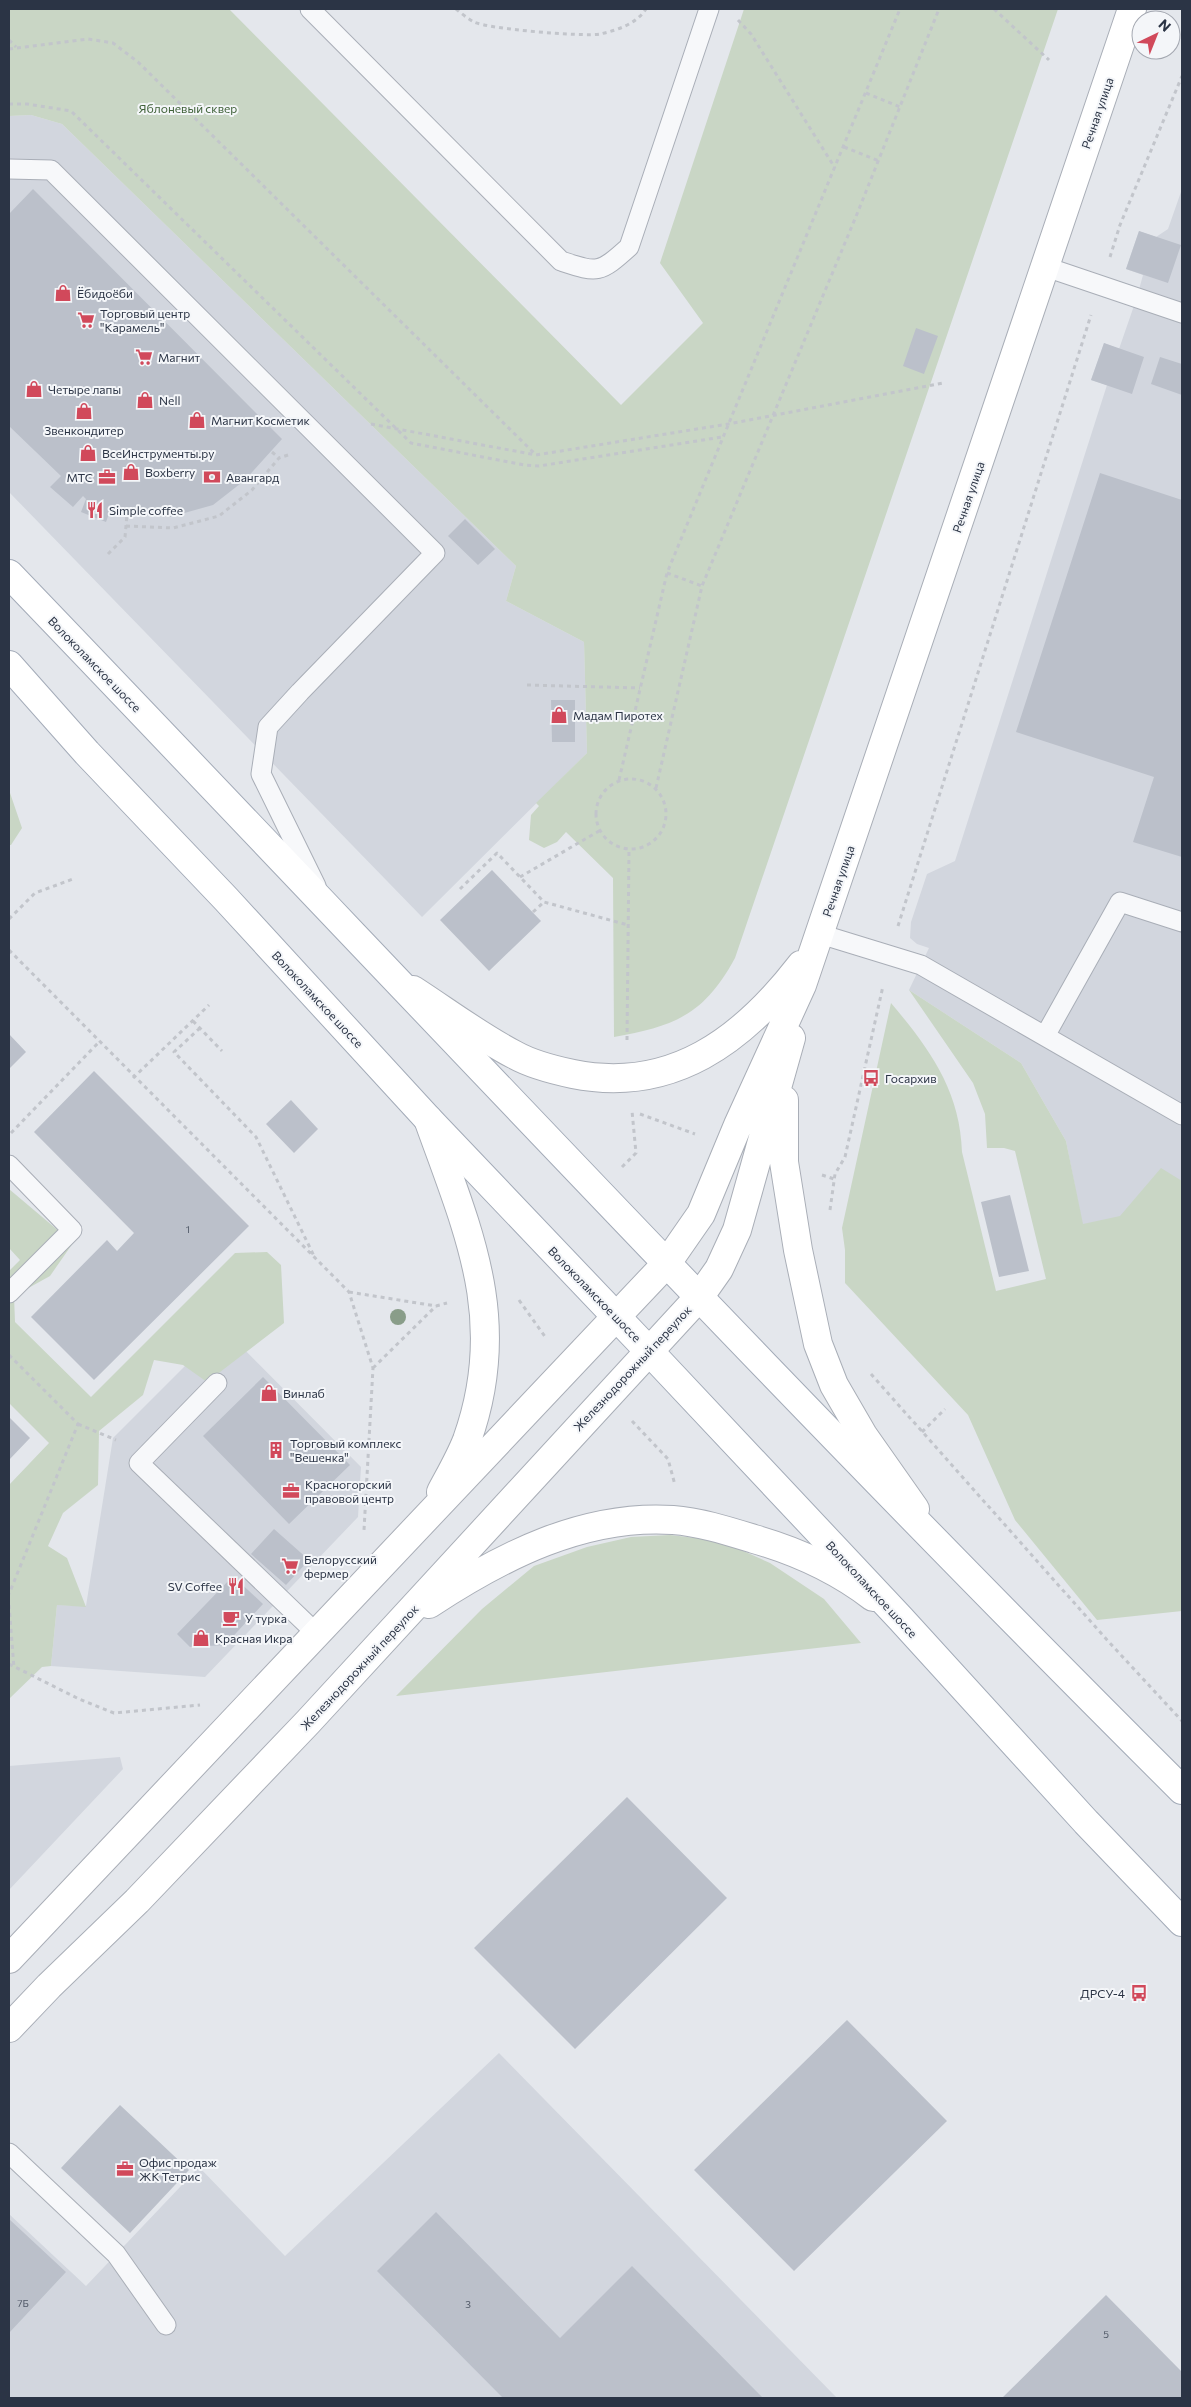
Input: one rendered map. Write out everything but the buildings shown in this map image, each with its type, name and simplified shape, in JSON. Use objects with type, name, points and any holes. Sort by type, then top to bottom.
[{"type":"main road","name":"Речная улица","points":[[667,1263],[701,1214],[738,1125],[802,985],[1132,9]]},
{"type":"main road","name":"Волоколамское шоссе","points":[[9,574],[667,1263],[1039,1648],[1182,1790]]},
{"type":"main road","name":"Волоколамское шоссе","points":[[9,665],[87,752],[226,899],[428,1119],[900,1618],[1086,1822],[1182,1922]]},
{"type":"main road","points":[[401,983],[516,1056],[553,1070],[600,1079],[630,1079],[660,1073],[692,1062],[724,1044],[784,987],[818,940]]},
{"type":"main road","name":"Речная улица","points":[[700,1296],[718,1269],[738,1230],[785,1066],[802,985]]},
{"type":"main road","points":[[785,1066],[784,1162],[798,1250],[818,1344],[834,1385],[863,1435],[940,1544]]},
{"type":"main road","points":[[428,1119],[466,1226],[480,1275],[486,1331],[485,1368],[466,1442],[428,1518]]},
{"type":"main road","points":[[9,1960],[667,1263]]},
{"type":"main road","name":"Железнодорожный переулок","points":[[9,2028],[49,1986],[137,1901],[399,1624],[648,1350],[700,1296]]},
{"type":"main road","points":[[399,1624],[457,1586],[561,1535],[595,1525],[651,1520],[675,1520],[726,1530],[774,1544],[816,1562],[861,1588],[900,1618]]},
{"type":"lane","points":[[310,9],[561,260],[592,270],[609,264],[628,247],[709,9]]},
{"type":"lane","points":[[9,169],[51,170],[435,553],[268,727],[261,774],[325,904]]},
{"type":"lane","points":[[1046,267],[1182,312]]},
{"type":"lane","points":[[1045,1036],[1120,902],[1182,922]]},
{"type":"lane","points":[[818,940],[889,955],[921,965],[1182,1115]]},
{"type":"lane","points":[[9,1165],[72,1230],[9,1293]]},
{"type":"lane","points":[[217,1383],[139,1463],[317,1634]]},
{"type":"lane","points":[[9,2153],[116,2254],[166,2325]]},
{"type":"path","points":[[456,9],[473,22],[492,28],[598,34],[619,29],[639,19],[646,9]]},
{"type":"path","points":[[619,780],[667,573],[900,9]]},
{"type":"path","points":[[656,788],[702,586],[879,161],[939,9]]},
{"type":"path","points":[[994,9],[1049,60]]},
{"type":"path","points":[[737,19],[751,34],[835,168]]},
{"type":"path","points":[[9,49],[88,39],[113,43],[138,62],[536,455]]},
{"type":"path","points":[[9,40],[16,48]]},
{"type":"path","points":[[829,1218],[834,1179],[845,1157],[889,955],[1120,225],[1182,76]]},
{"type":"path","points":[[866,93],[900,107]]},
{"type":"path","points":[[9,104],[27,104],[71,111],[411,443],[524,465],[539,466],[722,437]]},
{"type":"path","points":[[844,147],[879,161]]},
{"type":"path","points":[[371,424],[536,455],[728,424],[943,383]]},
{"type":"path","points":[[272,452],[279,458]]},
{"type":"path","points":[[126,526],[173,528],[219,516],[252,490],[279,458],[297,452]]},
{"type":"path","points":[[108,554],[125,537],[127,514]]},
{"type":"path","points":[[667,573],[702,586]]},
{"type":"path","points":[[527,685],[640,688]]},
{"type":"path","points":[[638,779],[656,788],[666,807],[664,828],[650,844],[629,850],[607,840],[599,831],[596,807],[600,796],[608,786],[619,780],[638,779]]},
{"type":"path","points":[[520,878],[599,831]]},
{"type":"path","points":[[627,1042],[629,850]]},
{"type":"path","points":[[460,889],[497,853],[544,902],[628,925]]},
{"type":"path","points":[[9,919],[35,893],[73,879]]},
{"type":"path","points":[[533,912],[544,902]]},
{"type":"path","points":[[9,950],[134,1078],[349,1292],[373,1368],[364,1531]]},
{"type":"path","points":[[134,1078],[209,1004]]},
{"type":"path","points":[[193,1020],[222,1051]]},
{"type":"path","points":[[200,1028],[174,1052],[256,1137],[315,1259]]},
{"type":"path","points":[[9,1134],[99,1042]]},
{"type":"path","points":[[632,1104],[636,1153]]},
{"type":"path","points":[[632,1111],[692,1133]]},
{"type":"path","points":[[825,1175],[834,1179]]},
{"type":"path","points":[[349,1292],[436,1306],[452,1302]]},
{"type":"path","points":[[518,1299],[549,1342]]},
{"type":"path","points":[[373,1368],[436,1306]]},
{"type":"path","points":[[9,1355],[78,1424],[113,1438],[139,1463]]},
{"type":"path","points":[[865,1367],[1108,1641],[1182,1720]]},
{"type":"path","points":[[922,1432],[945,1409]]},
{"type":"path","points":[[630,1419],[668,1459],[677,1494]]},
{"type":"path","points":[[9,1594],[78,1424]]},
{"type":"path","points":[[9,1605],[14,1668]]},
{"type":"path","points":[[9,1664],[79,1699],[114,1713],[203,1705]]},
{"type":"shaded area","points":[[31,115],[62,124],[516,566],[506,601],[584,642],[587,753],[422,917],[9,492],[9,116]]},
{"type":"shaded area","points":[[1182,189],[1182,1432],[1087,1248],[1066,1141],[1021,1063],[909,990],[929,948],[917,944],[910,938],[911,922],[927,874],[955,861],[1107,385],[1091,380],[1104,343],[1119,349],[1137,297],[1143,275],[1126,269],[1139,231],[1156,237],[1168,229]]},
{"type":"shaded area","points":[[223,1328],[361,1467],[358,1517],[205,1677],[51,1666],[57,1605],[86,1606],[113,1438]]},
{"type":"shaded area","points":[[120,1757],[123,1769],[9,1890],[9,1766]]},
{"type":"shaded area","points":[[499,2053],[837,2398],[9,2398],[9,2214],[86,2286],[199,2167],[285,2256]]},
{"type":"green space","name":"Яблоневый сквер","points":[[9,9],[229,9],[621,405],[703,323],[660,263],[744,9],[1058,9],[735,958],[712,993],[686,1015],[654,1028],[614,1037],[613,878],[566,832],[557,842],[544,848],[529,840],[531,815],[539,806],[536,803],[587,753],[584,642],[506,601],[516,566],[62,124],[31,115],[9,116]]},
{"type":"green space","points":[[9,790],[22,828],[11,845],[9,845]]},
{"type":"green space","points":[[909,990],[1021,1063],[1066,1141],[1083,1224],[1120,1216],[1161,1168],[1182,1181],[1182,1611],[1097,1620],[1015,1520],[968,1415],[845,1283],[845,1250],[842,1228],[891,1003],[930,1054],[949,1089],[960,1130],[962,1152],[996,1291],[1046,1279],[1015,1151],[1004,1148],[987,1148],[985,1114],[973,1083]]},
{"type":"green space","points":[[9,1189],[73,1243],[50,1276],[14,1296],[15,1322],[91,1397],[235,1253],[267,1252],[281,1265],[284,1323],[207,1382],[183,1365],[154,1360],[143,1395],[99,1431],[98,1485],[63,1513],[48,1546],[67,1558],[86,1607],[57,1605],[51,1666],[42,1667],[9,1699],[9,1485],[49,1443],[9,1403],[9,1271],[20,1260],[9,1248]]},
{"type":"green space","points":[[670,1535],[721,1541],[770,1563],[824,1599],[861,1643],[396,1696],[482,1609],[534,1566],[587,1547],[631,1537]]},
{"type":"place","name":"Ёбидоёби","points":[[63,293]]},
{"type":"place","name":"Торговый центр \"Карамель\"","points":[[86,320]]},
{"type":"place","name":"Магнит","points":[[144,357]]},
{"type":"place","name":"Четыре лапы","points":[[34,389]]},
{"type":"place","name":"Nell","points":[[145,400]]},
{"type":"place","name":"Звенкондитер","points":[[84,411]]},
{"type":"place","name":"Магнит Косметик","points":[[197,420]]},
{"type":"place","name":"ВсеИнструменты.ру","points":[[88,453]]},
{"type":"place","name":"Boxberry","points":[[131,472]]},
{"type":"place","name":"МТС","points":[[107,477]]},
{"type":"place","name":"Авангард","points":[[212,477]]},
{"type":"place","name":"Simple coffee","points":[[95,510]]},
{"type":"place","name":"Мадам Пиротех","points":[[559,715]]},
{"type":"place","name":"Госархив","points":[[871,1078]]},
{"type":"place","name":"Винлаб","points":[[269,1393]]},
{"type":"place","name":"Торговый комплекс \"Вешенка\"","points":[[276,1450]]},
{"type":"place","name":"Красногорский правовой центр","points":[[291,1491]]},
{"type":"place","name":"Белорусский фермер","points":[[290,1566]]},
{"type":"place","name":"SV Coffee","points":[[236,1586]]},
{"type":"place","name":"У турка","points":[[231,1618]]},
{"type":"place","name":"Красная Икра","points":[[201,1638]]},
{"type":"place","name":"ДРСУ-4","points":[[1139,1993]]},
{"type":"place","name":"Офис продаж ЖК Тетрис","points":[[125,2169]]}]
